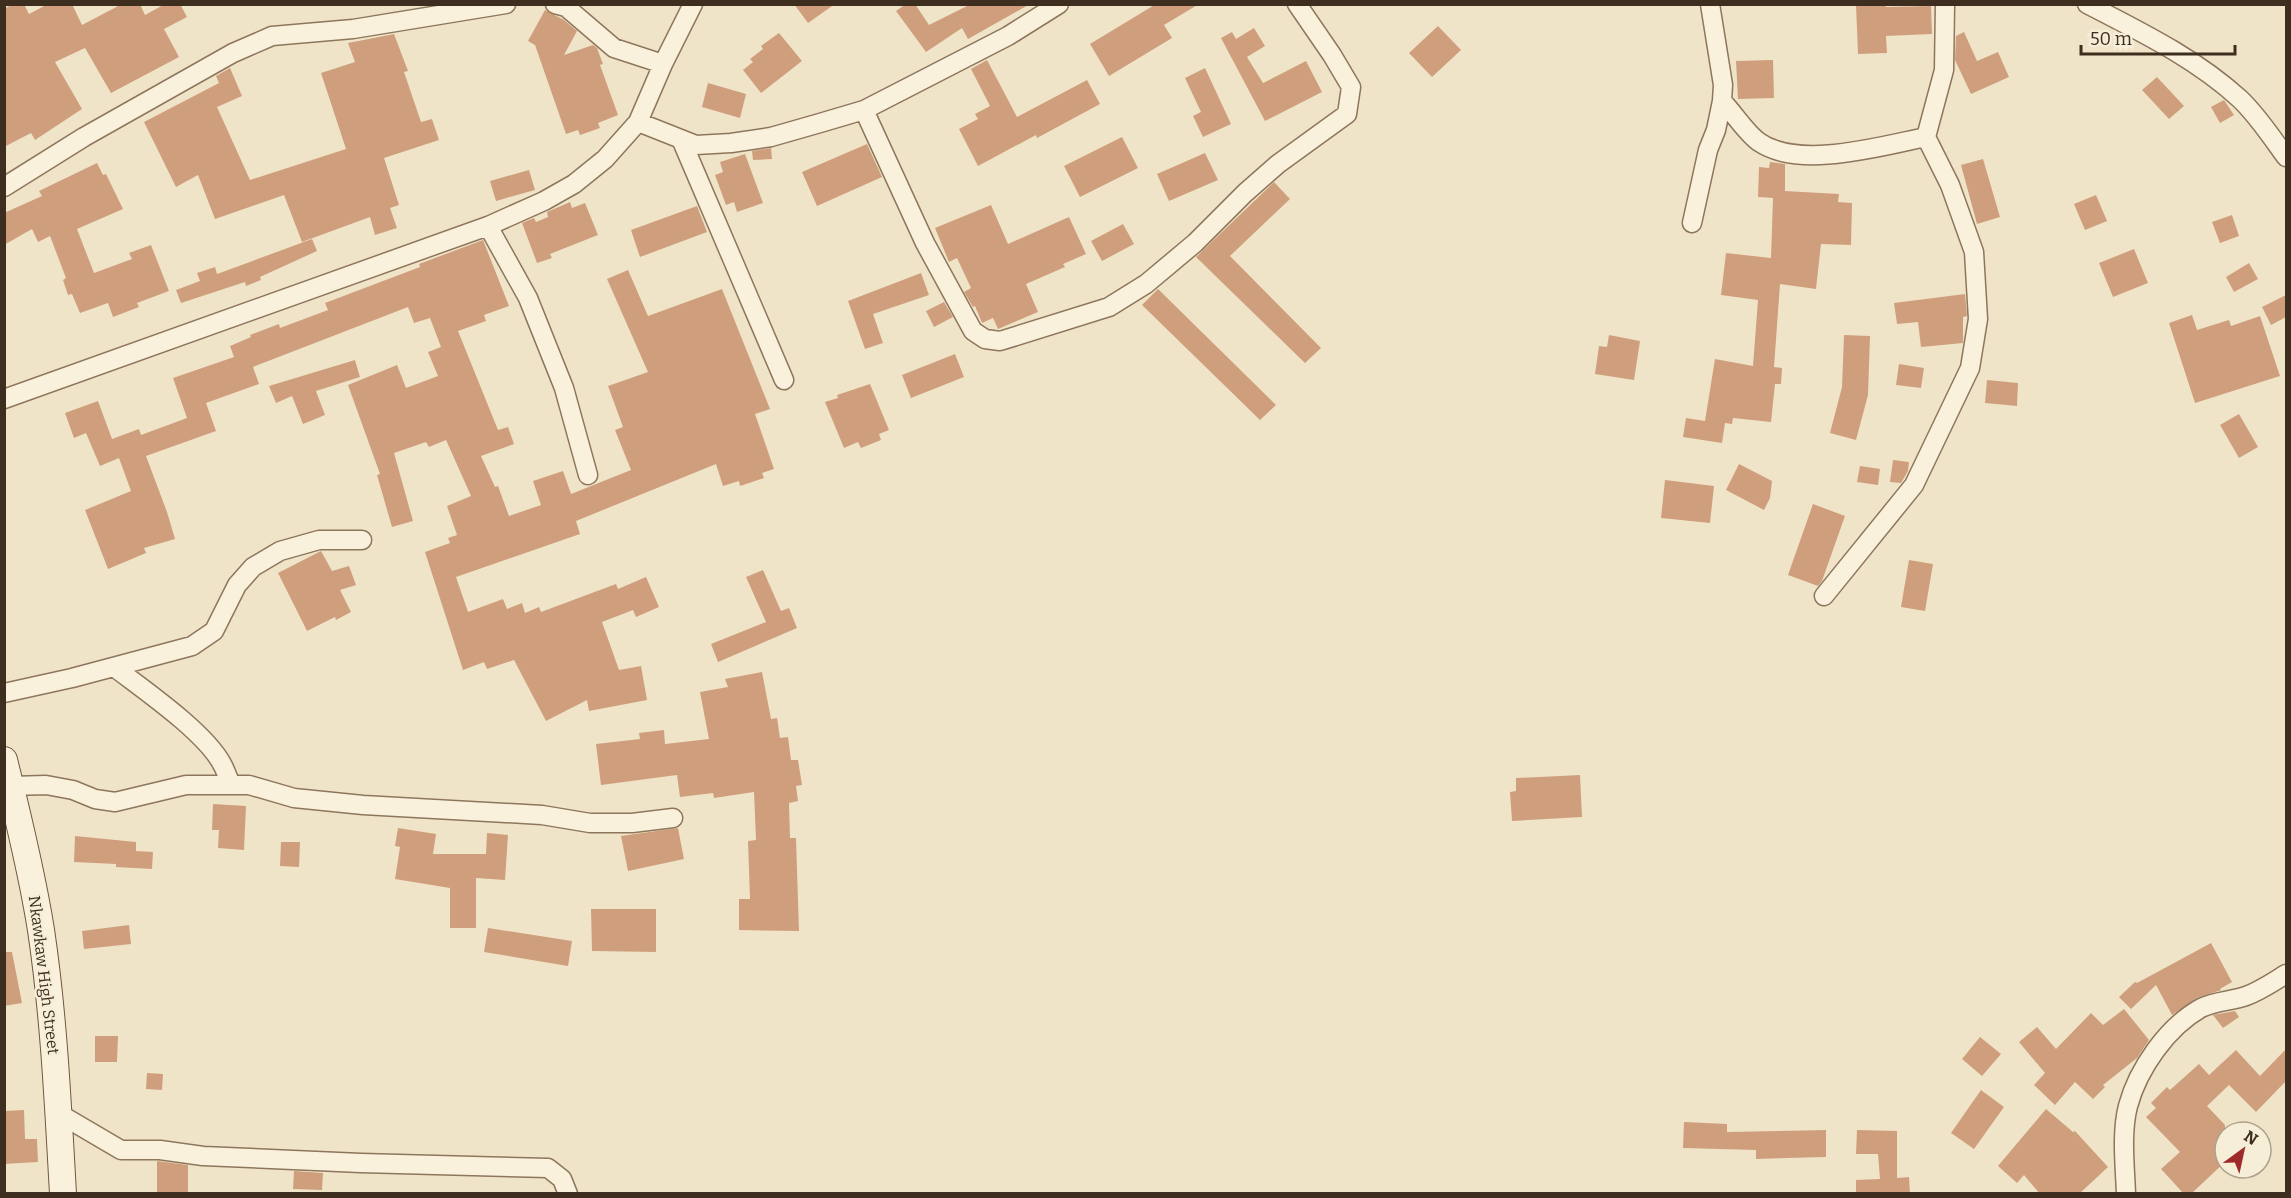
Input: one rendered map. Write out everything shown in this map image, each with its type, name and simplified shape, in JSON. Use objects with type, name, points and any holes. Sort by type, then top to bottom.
[{"type":"main road","name":"Nkawkaw High Street","points":[[4,760],[26,849],[41,929],[49,992],[63,1194]]},
{"type":"street","points":[[4,187],[84,136],[233,52],[272,36],[353,29],[506,4]]},
{"type":"street","points":[[555,4],[566,7],[614,48],[663,64]]},
{"type":"street","points":[[4,399],[488,226],[544,201],[574,184],[604,159],[638,122],[663,64],[693,4]]},
{"type":"street","points":[[638,122],[696,145],[771,137],[864,110],[1008,36],[1059,4]]},
{"type":"street","points":[[864,110],[925,243],[973,331],[985,339],[1000,341],[1109,307],[1146,284],[1195,243],[1278,164],[1347,114],[1351,87],[1297,4]]},
{"type":"street","points":[[1692,222],[1722,101],[1722,85],[1710,4]]},
{"type":"street","points":[[1824,596],[1914,485],[1970,368],[1978,319],[1974,252],[1950,185],[1926,137],[1944,70],[1945,4]]},
{"type":"street","points":[[2087,4],[2143,32],[2197,65],[2241,101],[2286,157]]},
{"type":"street","points":[[1722,101],[1758,141],[1781,153],[1834,154],[1926,137]]},
{"type":"street","points":[[681,139],[784,380]]},
{"type":"street","points":[[488,226],[528,298],[564,388],[588,475]]},
{"type":"street","points":[[4,693],[192,646],[214,631],[237,585],[254,567],[280,551],[319,540],[362,540]]},
{"type":"street","points":[[114,667],[175,715],[203,742],[221,762],[231,785]]},
{"type":"street","points":[[11,786],[46,785],[73,790],[95,799],[115,802],[186,785],[249,785],[305,799],[363,805],[542,815],[590,823],[632,823],[673,818]]},
{"type":"street","points":[[2126,1194],[2125,1133],[2128,1107],[2138,1078],[2158,1048],[2178,1026],[2202,1008],[2225,1000],[2244,997],[2286,974]]},
{"type":"street","points":[[58,1113],[121,1150],[160,1150],[203,1156],[548,1168],[562,1179],[568,1194]]},
{"type":"building","points":[[13,4],[24,4],[29,14],[48,4],[72,4],[82,25],[122,4],[140,4],[145,15],[165,4],[180,4],[187,17],[164,29],[179,57],[111,93],[85,48],[55,62],[82,109],[35,140],[31,133],[4,147],[4,9]]},
{"type":"building","points":[[794,4],[835,4],[808,23]]},
{"type":"building","points":[[906,4],[915,4],[929,25],[971,4],[1030,4],[968,39],[962,28],[926,52],[896,11]]},
{"type":"building","points":[[1156,4],[1199,4],[1164,25],[1172,38],[1109,76],[1090,44]]},
{"type":"building","points":[[1885,4],[1886,7],[1931,6],[1932,34],[1886,36],[1887,53],[1858,54],[1856,5]]},
{"type":"building","points":[[545,10],[564,20],[577,31],[564,55],[593,45],[597,48],[603,64],[600,65],[618,115],[598,123],[600,128],[580,135],[578,130],[566,134],[535,45],[528,41]]},
{"type":"building","points":[[1438,26],[1461,50],[1432,77],[1409,53]]},
{"type":"building","points":[[1254,28],[1265,46],[1247,57],[1263,83],[1306,61],[1322,92],[1265,121],[1221,38],[1232,32],[1236,39]]},
{"type":"building","points":[[1964,32],[1977,61],[1998,52],[2009,77],[1971,94],[1955,60],[1956,36]]},
{"type":"building","points":[[779,33],[802,61],[761,93],[743,70],[753,62],[750,59],[763,49],[761,46]]},
{"type":"building","points":[[394,34],[408,71],[404,72],[421,122],[432,119],[439,140],[384,158],[399,205],[390,208],[397,228],[375,235],[370,217],[302,242],[284,195],[215,219],[198,175],[176,187],[144,122],[219,83],[216,76],[230,68],[242,96],[217,107],[250,180],[346,149],[321,73],[355,62],[348,43]]},
{"type":"building","points":[[987,60],[1017,117],[1087,80],[1100,104],[978,166],[959,129],[978,119],[975,114],[990,106],[971,69]]},
{"type":"building","points":[[1773,60],[1774,98],[1738,99],[1736,61]]},
{"type":"building","points":[[1205,68],[1231,124],[1203,137],[1193,116],[1201,112],[1185,78]]},
{"type":"building","points":[[2157,77],[2184,106],[2169,119],[2142,90]]},
{"type":"building","points":[[708,83],[746,94],[740,118],[702,107]]},
{"type":"building","points":[[2224,100],[2234,115],[2220,123],[2211,107]]},
{"type":"building","points":[[1122,137],[1138,168],[1080,197],[1064,166]]},
{"type":"building","points":[[867,144],[882,177],[817,206],[802,172]]},
{"type":"building","points":[[771,148],[772,159],[753,160],[752,151]]},
{"type":"building","points":[[1205,153],[1218,180],[1169,201],[1157,174]]},
{"type":"building","points":[[745,154],[763,203],[737,212],[734,202],[726,205],[715,175],[723,172],[720,162]]},
{"type":"building","points":[[1983,159],[2000,217],[1977,224],[1961,165]]},
{"type":"building","points":[[1770,162],[1785,164],[1785,191],[1839,194],[1838,202],[1852,203],[1851,245],[1821,244],[1816,289],[1780,284],[1774,367],[1782,368],[1781,384],[1775,384],[1771,422],[1733,418],[1732,424],[1725,423],[1722,443],[1683,437],[1686,418],[1705,421],[1715,359],[1753,366],[1758,300],[1721,295],[1726,253],[1771,258],[1773,198],[1758,197],[1759,167],[1769,168]]},
{"type":"building","points":[[97,163],[103,175],[106,174],[123,209],[77,229],[94,273],[132,259],[129,253],[151,245],[169,291],[137,303],[139,307],[113,317],[108,303],[80,313],[72,294],[68,295],[63,280],[66,278],[50,236],[38,242],[32,229],[4,245],[4,213],[42,196],[39,191]]},
{"type":"building","points":[[529,170],[535,190],[496,201],[490,181]]},
{"type":"building","points":[[1274,182],[1290,199],[1230,256],[1321,348],[1305,363],[1196,257]]},
{"type":"building","points":[[2096,195],[2107,221],[2085,230],[2074,204]]},
{"type":"building","points":[[570,202],[572,208],[585,203],[598,235],[550,254],[552,258],[537,263],[522,223],[534,218],[536,222],[548,217],[547,212]]},
{"type":"building","points":[[991,205],[1008,244],[1069,217],[1086,254],[1063,264],[1065,267],[1026,284],[1038,312],[998,329],[993,318],[982,323],[975,306],[973,307],[964,292],[971,288],[957,258],[949,262],[935,228]]},
{"type":"building","points":[[697,206],[707,232],[640,257],[631,230]]},
{"type":"building","points":[[2232,215],[2239,236],[2220,243],[2212,222]]},
{"type":"building","points":[[1123,224],[1134,244],[1102,261],[1091,241]]},
{"type":"building","points":[[312,239],[317,251],[260,277],[261,280],[246,286],[245,282],[181,303],[176,290],[200,281],[197,273],[215,267],[217,274]]},
{"type":"building","points":[[483,240],[509,306],[484,315],[486,321],[458,331],[498,430],[508,427],[514,444],[481,456],[495,487],[498,486],[509,516],[541,505],[533,481],[563,471],[571,494],[631,470],[615,430],[623,427],[608,386],[648,372],[607,279],[628,270],[648,316],[722,289],[770,409],[755,414],[774,469],[762,473],[764,478],[740,486],[739,481],[723,486],[716,464],[576,521],[580,534],[456,577],[468,612],[503,599],[507,609],[522,603],[525,613],[539,607],[541,612],[616,584],[618,589],[646,577],[659,607],[636,617],[633,610],[602,622],[619,670],[641,666],[647,700],[589,711],[587,700],[546,721],[514,660],[487,669],[484,662],[463,670],[425,552],[450,543],[448,538],[457,535],[447,506],[471,496],[446,440],[429,447],[426,442],[394,453],[413,521],[392,527],[377,475],[380,474],[348,385],[397,365],[406,388],[438,376],[428,352],[441,347],[430,318],[414,323],[408,307],[253,367],[259,384],[206,403],[216,431],[146,456],[175,539],[144,548],[146,553],[108,569],[85,510],[131,491],[119,458],[100,466],[86,433],[74,438],[65,413],[98,401],[112,439],[139,429],[141,435],[187,418],[173,378],[234,357],[230,346],[251,337],[250,335],[279,324],[280,328],[328,310],[325,303]]},
{"type":"building","points":[[2134,249],[2148,283],[2113,297],[2099,263]]},
{"type":"building","points":[[2249,263],[2258,279],[2234,292],[2226,277]]},
{"type":"building","points":[[921,273],[929,295],[873,314],[883,343],[865,349],[848,301]]},
{"type":"building","points":[[1158,289],[1276,405],[1260,420],[1142,305]]},
{"type":"building","points":[[1965,294],[1967,316],[1963,317],[1963,343],[1921,347],[1918,322],[1897,324],[1894,303]]},
{"type":"building","points":[[2286,295],[2286,317],[2271,325],[2262,307]]},
{"type":"building","points":[[944,302],[953,317],[934,327],[926,311]]},
{"type":"building","points":[[2192,315],[2197,330],[2229,320],[2231,326],[2260,316],[2280,376],[2195,403],[2169,323]]},
{"type":"building","points":[[1609,335],[1640,341],[1634,380],[1595,374],[1599,346],[1607,347]]},
{"type":"building","points":[[1844,335],[1870,336],[1868,395],[1856,440],[1830,433],[1842,387]]},
{"type":"building","points":[[955,354],[964,377],[911,398],[902,375]]},
{"type":"building","points":[[355,360],[360,377],[316,391],[325,415],[303,424],[292,396],[276,403],[269,386]]},
{"type":"building","points":[[1899,364],[1924,368],[1921,388],[1896,385]]},
{"type":"building","points":[[1987,380],[2018,383],[2017,406],[1985,403]]},
{"type":"building","points":[[870,384],[889,430],[879,434],[881,440],[861,448],[858,442],[844,448],[825,402],[838,398],[837,395]]},
{"type":"building","points":[[2239,414],[2258,447],[2239,458],[2220,425]]},
{"type":"building","points":[[1893,460],[1909,462],[1908,471],[1901,483],[1890,482]]},
{"type":"building","points":[[1739,464],[1772,481],[1770,498],[1764,510],[1726,490]]},
{"type":"building","points":[[1860,466],[1880,469],[1878,485],[1857,482]]},
{"type":"building","points":[[1665,480],[1714,486],[1710,523],[1661,518]]},
{"type":"building","points":[[1813,504],[1845,516],[1822,581],[1818,586],[1788,575]]},
{"type":"building","points":[[321,551],[332,571],[349,566],[356,585],[340,590],[351,612],[307,631],[278,573]]},
{"type":"building","points":[[1909,560],[1933,564],[1925,611],[1901,607]]},
{"type":"building","points":[[763,570],[781,611],[789,608],[797,628],[718,662],[711,644],[766,622],[746,577]]},
{"type":"building","points":[[762,672],[771,719],[777,718],[780,738],[788,737],[791,760],[798,760],[802,785],[796,786],[798,801],[789,803],[790,838],[796,838],[799,931],[739,930],[739,899],[750,899],[748,841],[756,840],[754,792],[714,798],[713,793],[680,797],[677,775],[601,785],[596,744],[640,739],[639,733],[664,730],[665,744],[709,739],[700,692],[728,687],[725,679]]},
{"type":"building","points":[[1580,775],[1582,817],[1512,821],[1510,792],[1516,791],[1516,778]]},
{"type":"building","points":[[213,804],[246,806],[244,850],[218,848],[219,830],[212,830]]},
{"type":"building","points":[[398,828],[436,834],[433,854],[486,854],[487,833],[508,835],[505,880],[476,878],[476,928],[450,928],[450,888],[395,879],[400,847],[395,846]]},
{"type":"building","points":[[678,828],[684,859],[628,871],[621,836]]},
{"type":"building","points":[[75,836],[136,842],[136,851],[153,852],[152,869],[74,862]]},
{"type":"building","points":[[281,842],[300,842],[299,867],[280,866]]},
{"type":"building","points":[[591,909],[656,909],[656,952],[592,951]]},
{"type":"building","points":[[129,925],[131,944],[84,949],[82,931]]},
{"type":"building","points":[[488,928],[572,941],[568,966],[484,952]]},
{"type":"building","points":[[2211,943],[2232,982],[2221,990],[2197,998],[2172,1015],[2156,985],[2131,1009],[2119,997],[2135,982],[2137,983]]},
{"type":"building","points":[[4,952],[12,952],[22,1003],[4,1006]]},
{"type":"building","points":[[2124,1009],[2149,1040],[2137,1058],[2103,1085],[2105,1087],[2093,1099],[2075,1082],[2055,1105],[2034,1085],[2045,1073],[2019,1042],[2037,1027],[2056,1049],[2091,1013],[2103,1025]]},
{"type":"building","points":[[2235,1011],[2239,1017],[2223,1028],[2213,1015]]},
{"type":"building","points":[[95,1036],[118,1036],[117,1062],[95,1062]]},
{"type":"building","points":[[1980,1037],[2001,1054],[1982,1076],[1962,1059]]},
{"type":"building","points":[[2286,1049],[2286,1081],[2256,1112],[2229,1085],[2207,1106],[2220,1120],[2213,1120],[2213,1173],[2191,1194],[2184,1194],[2161,1169],[2180,1152],[2146,1117],[2156,1108],[2151,1103],[2167,1087],[2170,1090],[2199,1064],[2209,1075],[2236,1050],[2260,1076]]},
{"type":"building","points":[[147,1073],[163,1074],[162,1090],[146,1089]]},
{"type":"building","points":[[1981,1090],[2004,1107],[1974,1149],[1951,1133]]},
{"type":"building","points":[[2046,1109],[2073,1132],[2075,1131],[2108,1167],[2079,1194],[2040,1194],[2024,1175],[2017,1183],[1998,1166]]},
{"type":"building","points":[[24,1110],[25,1139],[37,1139],[38,1162],[4,1164],[4,1111]]},
{"type":"building","points":[[1684,1122],[1727,1124],[1727,1132],[1826,1130],[1826,1157],[1756,1159],[1756,1150],[1683,1148]]},
{"type":"building","points":[[1857,1130],[1897,1131],[1897,1178],[1909,1177],[1910,1194],[1856,1194],[1856,1180],[1880,1179],[1878,1154],[1856,1154]]},
{"type":"building","points":[[157,1161],[188,1165],[188,1194],[157,1194]]},
{"type":"building","points":[[294,1171],[323,1173],[322,1190],[293,1189]]}]
